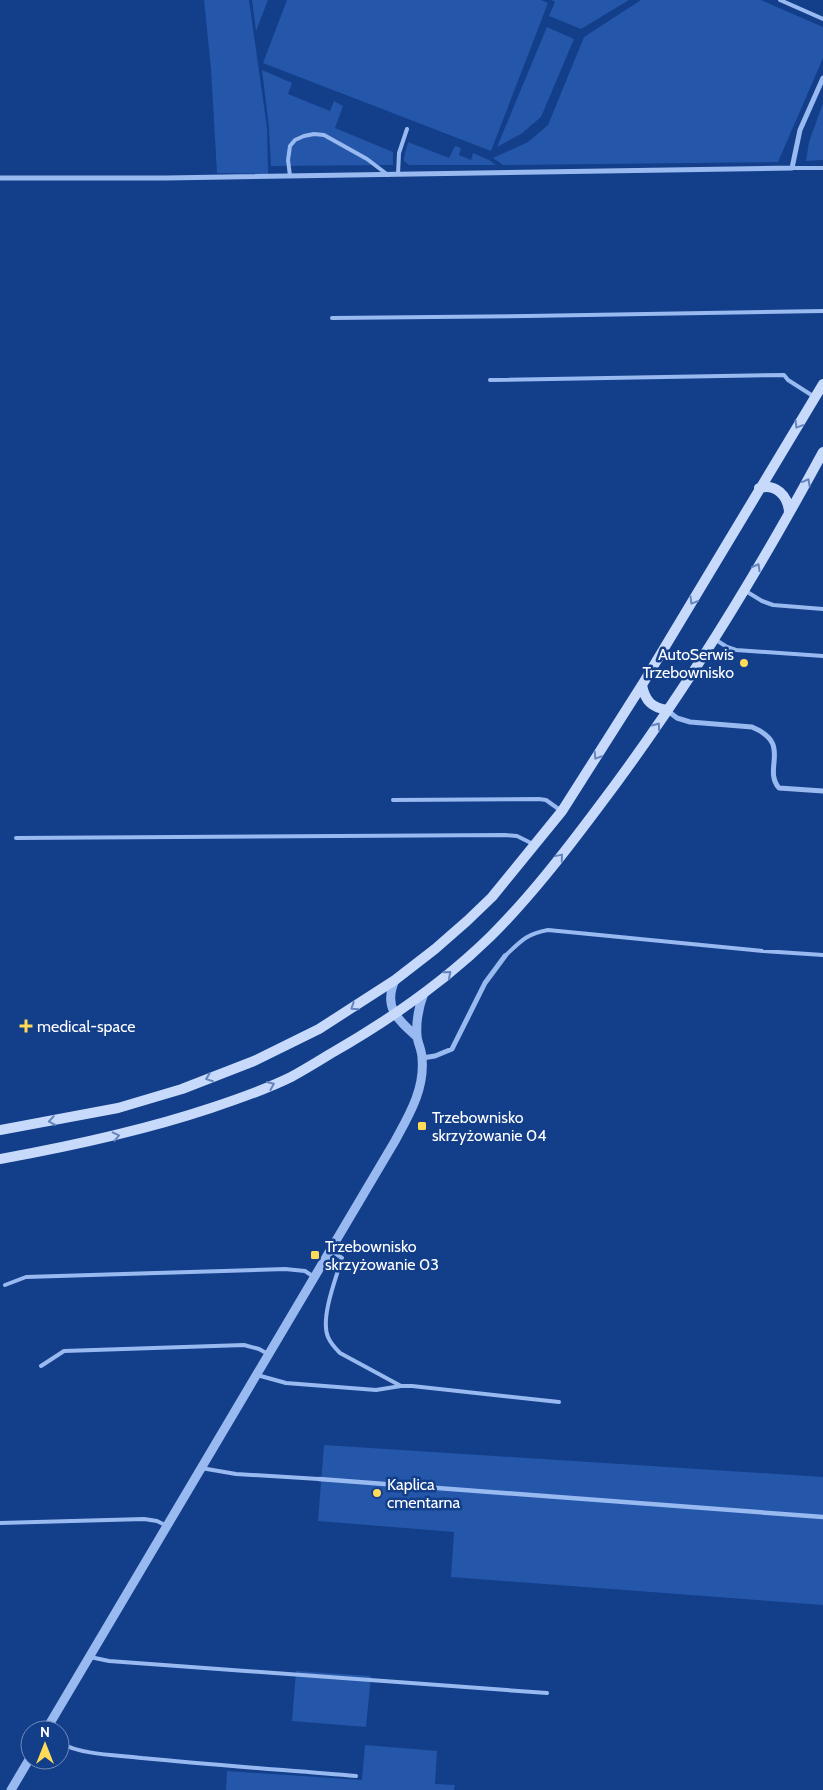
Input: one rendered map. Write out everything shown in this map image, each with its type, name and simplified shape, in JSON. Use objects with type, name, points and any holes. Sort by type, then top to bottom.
[{"type":"main road","points":[[0,1130],[118,1108],[182,1089],[254,1061],[319,1029],[395,980],[435,949],[473,915],[492,897],[562,811],[642,685],[823,384]]},
{"type":"main road","points":[[0,1159],[143,1130],[240,1098],[291,1077],[360,1038],[424,993],[491,935],[536,886],[622,777],[714,639],[790,512],[823,452]]},
{"type":"main road","points":[[759,488],[769,486],[778,491],[787,502],[790,512]]},
{"type":"main road","points":[[642,685],[644,696],[650,704],[658,709],[668,710]]},
{"type":"street","points":[[0,178],[388,175],[792,168],[800,130],[823,78]]},
{"type":"street","points":[[668,710],[677,718],[690,722],[752,727],[760,731],[768,736],[772,743],[775,757],[773,775],[775,783],[779,788],[823,792]]},
{"type":"street","points":[[422,1058],[435,1056],[452,1048],[485,983],[505,956]]},
{"type":"street","points":[[395,980],[389,1000],[395,1014],[417,1037]]},
{"type":"street","points":[[52,1720],[414,1106],[421,1080],[422,1058],[417,1037],[418,1015],[424,993]]},
{"type":"street","points":[[319,1479],[823,1517]]},
{"type":"street","points":[[11,1790],[23,1770]]},
{"type":"lane","points":[[780,0],[823,18]]},
{"type":"lane","points":[[398,174],[399,153],[407,129]]},
{"type":"lane","points":[[290,176],[288,160],[290,146],[295,140],[314,134],[324,135],[358,154],[388,175]]},
{"type":"lane","points":[[792,168],[823,168]]},
{"type":"lane","points":[[332,318],[823,311]]},
{"type":"lane","points":[[490,380],[784,375],[788,380],[815,397]]},
{"type":"lane","points":[[744,590],[772,605],[823,609]]},
{"type":"lane","points":[[714,639],[736,650],[823,656]]},
{"type":"lane","points":[[393,800],[539,799],[546,800],[562,811]]},
{"type":"lane","points":[[16,838],[505,835],[516,836],[535,845]]},
{"type":"lane","points":[[505,956],[526,936],[534,932],[548,930],[823,955]]},
{"type":"lane","points":[[330,1250],[342,1258],[328,1308],[326,1325],[328,1336],[333,1346],[340,1353],[401,1386]]},
{"type":"lane","points":[[5,1285],[26,1277],[275,1269],[305,1272],[314,1278]]},
{"type":"lane","points":[[41,1366],[64,1350],[244,1345],[259,1349],[268,1355]]},
{"type":"lane","points":[[256,1375],[286,1383],[376,1390],[401,1386],[559,1402]]},
{"type":"lane","points":[[201,1468],[236,1474],[319,1479]]},
{"type":"lane","points":[[0,1523],[144,1520],[167,1526]]},
{"type":"lane","points":[[90,1658],[109,1661],[547,1693]]},
{"type":"lane","points":[[70,1748],[94,1753],[200,1764],[356,1776]]},
{"type":"shaded area","points":[[204,0],[249,0],[267,128],[268,174],[217,173],[211,69]]},
{"type":"shaded area","points":[[252,0],[268,0],[256,31]]},
{"type":"shaded area","points":[[287,0],[541,0],[548,3],[491,151],[263,63]]},
{"type":"shaded area","points":[[552,0],[629,0],[581,29],[549,16],[555,2]]},
{"type":"shaded area","points":[[641,0],[761,0],[823,27],[823,58],[778,162],[503,165],[493,158],[528,142],[548,125],[584,37]]},
{"type":"shaded area","points":[[547,27],[574,39],[541,117],[521,134],[497,147]]},
{"type":"shaded area","points":[[262,70],[292,83],[288,94],[330,111],[334,101],[343,106],[335,128],[393,152],[393,165],[271,166],[269,127]]},
{"type":"shaded area","points":[[823,103],[823,160],[806,161],[809,142]]},
{"type":"shaded area","points":[[408,142],[449,158],[455,146],[461,148],[459,155],[471,160],[473,153],[496,165],[409,165],[404,161]]},
{"type":"shaded area","points":[[324,1445],[823,1477],[823,1605],[451,1577],[454,1532],[318,1521]]},
{"type":"shaded area","points":[[296,1671],[371,1676],[366,1727],[292,1721]]},
{"type":"shaded area","points":[[365,1745],[437,1751],[435,1784],[455,1785],[454,1790],[226,1790],[227,1771],[362,1780]]},
{"type":"place","name":"AutoSerwis Trzebownisko","points":[[744,663]]},
{"type":"place","name":"medical-space","points":[[26,1026]]},
{"type":"place","name":"Trzebownisko skrzyżowanie 04","points":[[422,1126]]},
{"type":"place","name":"Trzebownisko skrzyżowanie 03","points":[[315,1255]]},
{"type":"place","name":"Kaplica cmentarna","points":[[377,1493]]}]
